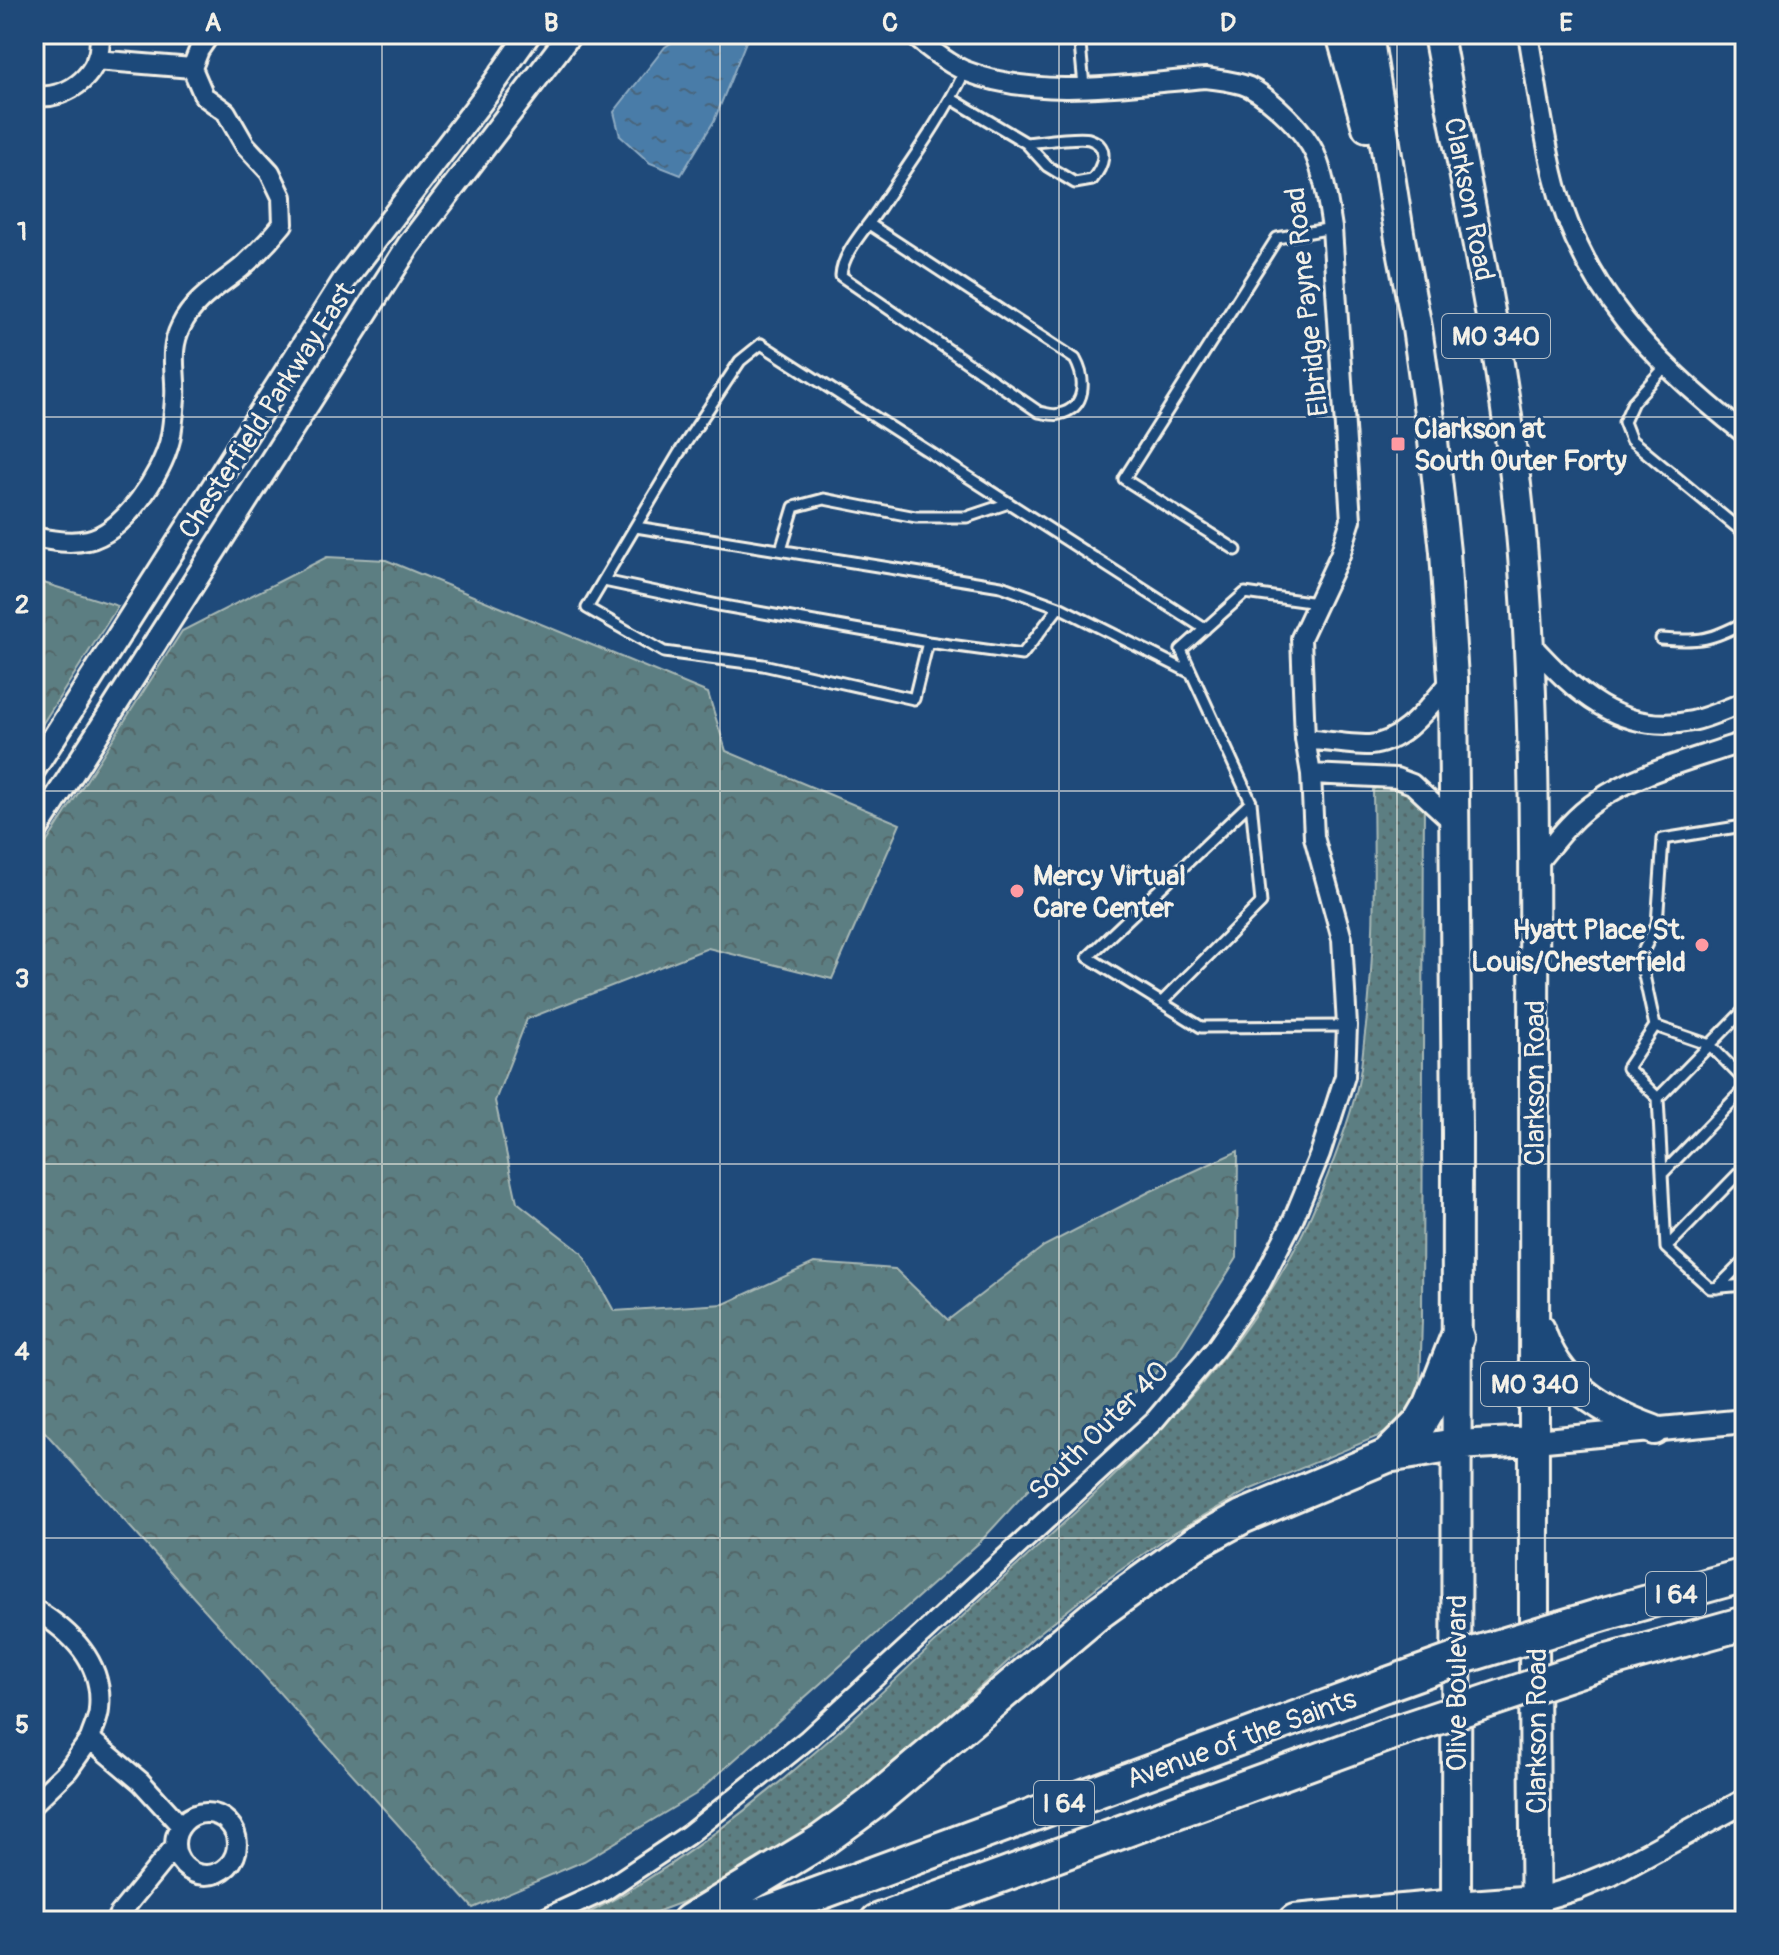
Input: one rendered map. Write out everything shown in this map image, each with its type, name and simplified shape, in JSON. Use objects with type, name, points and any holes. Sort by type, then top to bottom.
[{"type":"highway","points":[[1387,1456],[1420,1423],[1431,1404],[1457,1338]]},
{"type":"highway","points":[[689,1921],[833,1832],[911,1771],[1098,1613],[1195,1543],[1254,1511],[1387,1456],[1456,1445]]},
{"type":"highway","name":"Avenue of the Saints","points":[[744,1921],[1466,1656],[1745,1575]]},
{"type":"highway","name":"Avenue of the Saints","points":[[877,1921],[1387,1735],[1608,1661],[1745,1623]]},
{"type":"highway","points":[[1295,1921],[1456,1913]]},
{"type":"main road","points":[[1341,34],[1400,239]]},
{"type":"main road","name":"MO 340","points":[[1368,34],[1433,441],[1445,552],[1453,679],[1456,1445]]},
{"type":"main road","name":"Clarkson Road","points":[[1438,34],[1491,307],[1508,412],[1529,642],[1533,868],[1536,1910]]},
{"type":"main road","points":[[1535,1314],[1544,1344],[1561,1371],[1580,1391],[1603,1409],[1654,1430]]},
{"type":"main road","points":[[1456,1445],[1535,1441]]},
{"type":"main road","name":"Olive Boulevard","points":[[1456,1445],[1456,1913]]},
{"type":"main road","points":[[1456,1913],[1536,1910]]},
{"type":"street","points":[[34,96],[58,95],[76,87],[96,60],[99,34]]},
{"type":"street","points":[[34,537],[58,542],[90,540],[119,524],[151,482],[170,442],[176,395],[172,362],[180,327],[203,295],[265,246],[283,224],[282,197],[270,172],[245,145],[226,112],[204,96],[192,68],[210,34]]},
{"type":"street","name":"Chesterfield Parkway East","points":[[34,769],[344,281],[529,34]]},
{"type":"street","name":"Chesterfield Parkway East","points":[[34,833],[409,245],[570,34]]},
{"type":"street","name":"Elbridge Payne Road","points":[[912,34],[965,71],[1002,83],[1037,88],[1206,78],[1250,87],[1304,135],[1315,154],[1332,228],[1351,520],[1340,555],[1301,638],[1305,739]]},
{"type":"street","points":[[1528,34],[1553,175],[1567,218],[1587,262],[1632,332],[1665,367],[1745,434]]},
{"type":"street","points":[[96,60],[192,68]]},
{"type":"street","points":[[1529,642],[1565,681],[1591,701],[1622,717],[1656,724],[1693,721],[1745,702]]},
{"type":"street","points":[[1305,739],[1372,745],[1395,737],[1414,722],[1453,679]]},
{"type":"street","name":"South Outer 40","points":[[539,1921],[604,1891],[688,1835],[808,1739],[1155,1420],[1215,1349],[1261,1283],[1293,1220],[1320,1154],[1345,1076],[1347,1026],[1342,939],[1314,837],[1311,774],[1305,739]]},
{"type":"street","points":[[1533,868],[1572,822],[1606,795],[1627,783],[1745,741]]},
{"type":"street","points":[[1311,774],[1396,778],[1412,784],[1455,824]]},
{"type":"street","points":[[1535,1441],[1745,1421]]},
{"type":"street","points":[[34,1609],[73,1638],[89,1657],[98,1686],[100,1710],[90,1739],[68,1770],[34,1803]]},
{"type":"street","points":[[90,1739],[141,1782],[181,1826]]},
{"type":"street","points":[[1536,1910],[1611,1874],[1745,1801]]},
{"type":"street","points":[[118,1916],[175,1846],[181,1826],[198,1814],[215,1814],[228,1821],[237,1841],[234,1857],[221,1871],[201,1875],[187,1869],[180,1861],[175,1846]]},
{"type":"lane","points":[[1079,34],[1084,86]]},
{"type":"lane","points":[[869,224],[1075,359],[1083,373],[1083,393],[1075,406],[1058,415],[1039,412],[841,276],[842,265],[869,224],[952,99],[965,71]]},
{"type":"lane","points":[[952,99],[1026,143],[1047,166],[1075,183],[1092,180],[1102,169],[1104,155],[1099,146],[1089,139],[1026,143]]},
{"type":"lane","points":[[1236,550],[1124,479],[1277,238],[1332,228]]},
{"type":"lane","points":[[928,642],[914,699],[763,665],[664,652],[587,608],[679,453],[740,361],[761,344],[1205,629]]},
{"type":"lane","points":[[1665,367],[1633,402],[1624,422],[1631,440],[1745,534]]},
{"type":"lane","points":[[781,550],[794,507],[824,499],[916,517],[967,517],[1009,503]]},
{"type":"lane","points":[[636,527],[1001,586],[1059,607],[1191,673]]},
{"type":"lane","points":[[604,581],[718,605],[928,642],[1022,655],[1059,607]]},
{"type":"lane","points":[[1162,1002],[1261,903],[1251,802],[1181,650],[1245,593],[1317,603]]},
{"type":"lane","points":[[1661,639],[1693,641],[1717,637],[1745,622]]},
{"type":"lane","points":[[1251,802],[1088,957],[1201,1027],[1347,1026]]},
{"type":"lane","points":[[1745,828],[1663,839],[1657,924],[1640,957],[1655,1026],[1627,1068],[1658,1098],[1666,1248],[1710,1288],[1745,1285]]},
{"type":"lane","points":[[1658,1098],[1745,1009]]},
{"type":"lane","points":[[1655,1026],[1710,1045],[1745,1081]]},
{"type":"lane","points":[[1662,1174],[1745,1088]]},
{"type":"lane","points":[[1666,1248],[1745,1167]]},
{"type":"lane","points":[[1717,1288],[1745,1260]]},
{"type":"green space","points":[[327,557],[386,560],[708,693],[726,751],[900,824],[832,979],[708,948],[527,1019],[495,1101],[517,1202],[582,1253],[614,1311],[724,1304],[814,1263],[895,1269],[948,1320],[1044,1246],[1238,1151],[1237,1258],[1175,1356],[1050,1466],[981,1541],[696,1794],[584,1861],[473,1908],[34,1420],[34,862],[182,631]]},
{"type":"green space","points":[[34,580],[118,606],[34,737]]},
{"type":"green space","points":[[1386,780],[1424,792],[1422,1319],[1420,1389],[1409,1413],[1388,1432],[1249,1490],[1175,1532],[1102,1583],[1033,1638],[885,1775],[817,1826],[740,1873],[683,1902],[632,1921],[573,1921],[629,1891],[737,1817],[839,1731],[1122,1468],[1167,1423],[1248,1325],[1282,1272],[1311,1215],[1338,1151],[1354,1101],[1371,972],[1373,790]]},
{"type":"water","points":[[684,34],[749,34],[714,121],[681,175],[650,163],[620,136],[614,112],[665,47]]},
{"type":"place","name":"Clarkson at South Outer Forty","points":[[1398,444]]},
{"type":"place","name":"Mercy Virtual Care Center","points":[[1017,891]]},
{"type":"place","name":"Hyatt Place St. Louis/Chesterfield","points":[[1702,945]]}]
